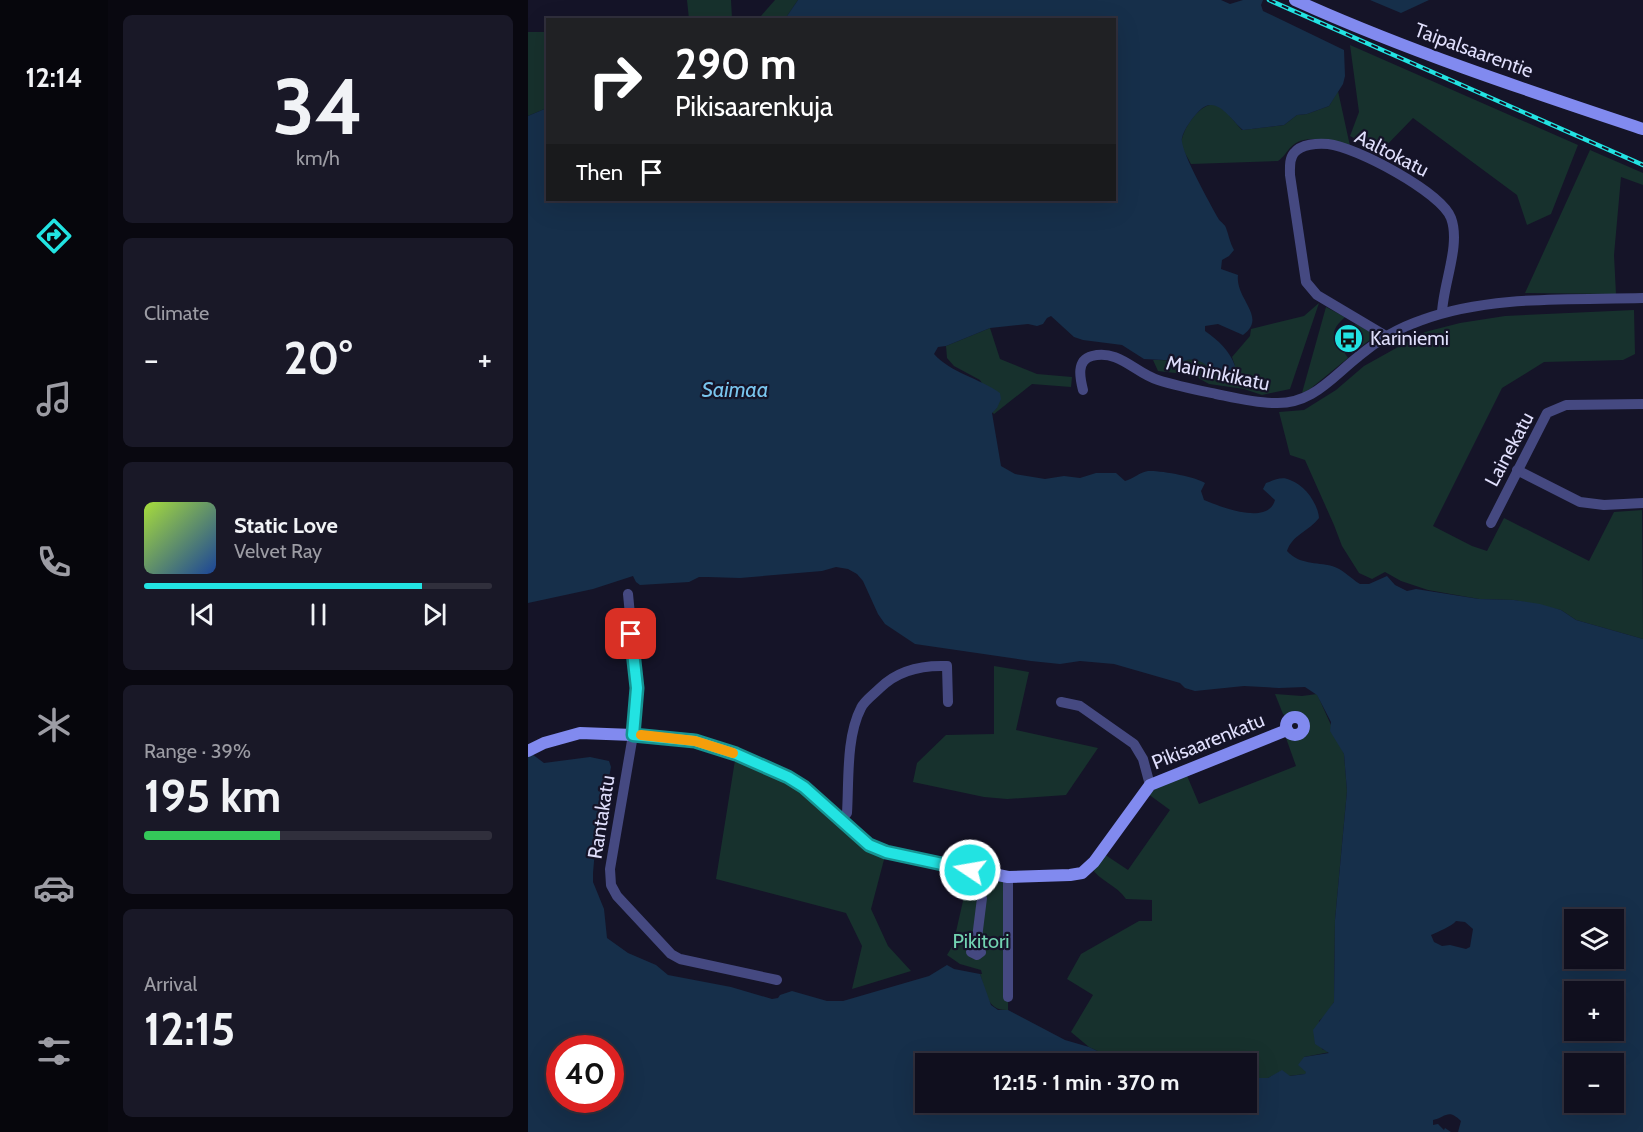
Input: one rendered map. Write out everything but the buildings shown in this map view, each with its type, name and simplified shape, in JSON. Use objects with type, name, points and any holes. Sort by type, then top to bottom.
[{"type":"street","name":"Taipalsaarentie","points":[[1295,0],[1454,64],[1643,129]]},
{"type":"street","name":"Aaltokatu","points":[[1386,336],[1317,295],[1306,282],[1290,175],[1290,162],[1294,153],[1305,146],[1328,144],[1344,148],[1411,180],[1446,208],[1452,220],[1454,237],[1442,297],[1442,313]]},
{"type":"street","name":"Maininkikatu","points":[[1083,390],[1078,374],[1081,364],[1089,356],[1104,354],[1122,358],[1155,379],[1172,384],[1255,402],[1275,404],[1300,401],[1324,386],[1354,359],[1386,336],[1400,328],[1442,313],[1512,302],[1643,298]]},
{"type":"street","name":"Lainekatu","points":[[1491,523],[1547,413],[1566,405],[1643,404]]},
{"type":"street","points":[[1517,470],[1580,502],[1604,505],[1643,503]]},
{"type":"street","name":"Rantakatu","points":[[627,594],[637,688],[633,735],[610,869],[611,885],[617,896],[671,954],[680,959],[777,980]]},
{"type":"street","points":[[841,820],[847,813],[852,732],[861,707],[889,679],[906,671],[929,665],[947,666],[948,702]]},
{"type":"street","points":[[1061,702],[1080,706],[1134,744],[1143,759],[1150,785]]},
{"type":"street","name":"Pikisaarenkatu","points":[[528,751],[540,744],[580,733],[695,741],[736,754],[796,782],[869,845],[886,852],[1008,877],[1082,873],[1094,862],[1150,785],[1287,730]]},
{"type":"street","points":[[1008,877],[1008,998]]},
{"type":"street","points":[[977,938],[982,898]]},
{"type":"green space","points":[[687,0],[731,0],[732,18],[689,18]]},
{"type":"green space","points":[[775,0],[798,0],[786,18],[754,18],[761,16]]},
{"type":"green space","points":[[528,32],[546,32],[546,108],[528,116]]},
{"type":"green space","points":[[1350,45],[1578,145],[1551,214],[1527,225],[1517,195],[1413,118],[1380,152],[1350,136],[1359,112]]},
{"type":"green space","points":[[1338,91],[1350,146],[1311,139],[1297,142],[1278,161],[1191,164],[1182,147],[1183,135],[1191,120],[1208,105],[1222,108],[1242,130],[1284,125],[1297,115],[1329,106]]},
{"type":"green space","points":[[1590,150],[1643,173],[1643,185],[1621,177],[1614,255],[1616,294],[1525,293]]},
{"type":"green space","points":[[1319,303],[1290,389],[1262,395],[1244,389],[1209,384],[1193,375],[1158,371],[1153,360],[1190,359],[1235,366],[1232,357],[1250,336],[1251,329],[1304,316]]},
{"type":"green space","points":[[1326,307],[1345,317],[1335,329],[1334,338],[1348,358],[1302,393]]},
{"type":"green space","points":[[1634,310],[1635,354],[1623,360],[1544,362],[1502,388],[1433,526],[1487,551],[1504,518],[1589,561],[1614,512],[1642,510],[1643,639],[1576,620],[1561,610],[1514,600],[1479,599],[1428,590],[1401,581],[1385,572],[1372,579],[1359,573],[1342,546],[1305,460],[1290,455],[1279,412],[1304,410],[1336,390],[1364,366],[1425,332],[1460,323],[1505,316]]},
{"type":"green space","points":[[1356,324],[1376,335],[1357,350],[1350,347],[1347,340],[1348,331]]},
{"type":"green space","points":[[990,328],[1000,359],[1037,374],[1072,377],[1071,387],[1032,384],[994,414],[992,412],[997,408],[980,380],[954,366],[947,358],[946,346]]},
{"type":"green space","points":[[994,666],[1029,672],[1016,730],[1098,748],[1066,795],[1007,799],[984,797],[913,782],[917,763],[946,735],[994,734]]},
{"type":"green space","points":[[1275,694],[1302,696],[1317,694],[1344,754],[1347,791],[1335,920],[1334,1002],[1327,1014],[1319,1021],[1322,1049],[1330,1052],[1304,1057],[1307,1072],[1305,1074],[1289,1076],[1282,1071],[1268,1078],[1257,1078],[1257,1053],[1101,1053],[1089,1047],[1071,1032],[1093,995],[1067,979],[1081,954],[1139,921],[1152,921],[1152,900],[1126,899],[1091,867],[1101,852],[1128,870],[1170,810],[1144,791],[1185,771],[1199,804],[1296,766],[1286,738],[1301,733],[1304,724],[1299,718],[1290,719],[1283,714]]},
{"type":"green space","points":[[736,754],[788,777],[886,852],[871,909],[888,946],[911,971],[852,989],[862,946],[846,913],[716,879]]},
{"type":"green space","name":"Pikitori","points":[[970,870],[1008,877],[1008,1010],[991,1004],[980,974],[982,974],[981,970],[960,964],[947,955],[953,945]]},
{"type":"water","name":"Saimaa","points":[[798,0],[1221,0],[1230,4],[1243,0],[1263,0],[1261,5],[1263,11],[1344,50],[1345,76],[1343,84],[1329,106],[1297,115],[1284,125],[1243,130],[1223,110],[1211,105],[1199,111],[1183,135],[1182,144],[1190,165],[1225,227],[1234,250],[1222,260],[1221,269],[1238,275],[1238,284],[1252,314],[1250,328],[1243,335],[1218,324],[1205,326],[1205,331],[1230,355],[1235,366],[1231,371],[1212,370],[1196,360],[1144,359],[1122,345],[1074,337],[1051,316],[1043,324],[1037,326],[1028,324],[990,328],[946,346],[938,347],[934,354],[957,371],[1000,393],[1001,399],[992,413],[1001,466],[1015,474],[1045,479],[1064,476],[1080,478],[1096,473],[1116,473],[1125,481],[1148,471],[1169,473],[1194,478],[1205,483],[1201,491],[1204,500],[1232,510],[1254,513],[1271,508],[1275,500],[1263,489],[1266,483],[1284,478],[1296,482],[1310,496],[1319,518],[1289,546],[1287,551],[1297,559],[1336,567],[1360,584],[1369,584],[1387,576],[1395,585],[1407,591],[1416,589],[1479,599],[1514,600],[1540,604],[1561,610],[1576,620],[1643,639],[1643,1132],[1458,1132],[1461,1121],[1450,1114],[1433,1120],[1433,1125],[1438,1124],[1444,1130],[1445,1128],[1451,1132],[528,1132],[528,751],[544,763],[590,757],[609,761],[611,767],[595,850],[593,873],[593,882],[604,909],[607,938],[628,953],[656,965],[668,975],[731,987],[772,999],[792,991],[827,1001],[843,1001],[929,976],[947,965],[954,969],[980,974],[991,1005],[998,1010],[1008,1010],[1065,1040],[1101,1053],[915,1053],[915,1113],[1257,1113],[1257,1078],[1268,1078],[1282,1070],[1290,1076],[1305,1074],[1306,1072],[1298,1065],[1304,1057],[1329,1053],[1315,1044],[1313,1030],[1334,1002],[1335,920],[1347,791],[1344,754],[1330,731],[1331,722],[1317,695],[1305,687],[1244,686],[1195,691],[1185,688],[1180,683],[1114,664],[1080,661],[1060,664],[915,644],[885,624],[863,581],[848,569],[836,567],[822,571],[740,578],[699,577],[689,582],[640,585],[633,576],[593,589],[528,603],[528,116],[546,108],[546,201],[1116,201],[1116,18],[786,18]],"holes":[[[1456,921],[1465,922],[1473,929],[1470,947],[1466,949],[1450,945],[1442,946],[1434,942],[1431,935]]]},
{"type":"water","points":[[1370,0],[1429,0],[1401,13]]},
{"type":"railway","points":[[1269,0],[1643,165]]},
{"type":"slow traffic","points":[[641,735],[695,741],[733,753]]},
{"type":"place","name":"Kariniemi","points":[[1349,338]]},
{"type":"route","points":[[631,634],[637,688],[633,735],[695,741],[724,749],[788,777],[804,787],[869,845],[886,852],[970,870]]}]
